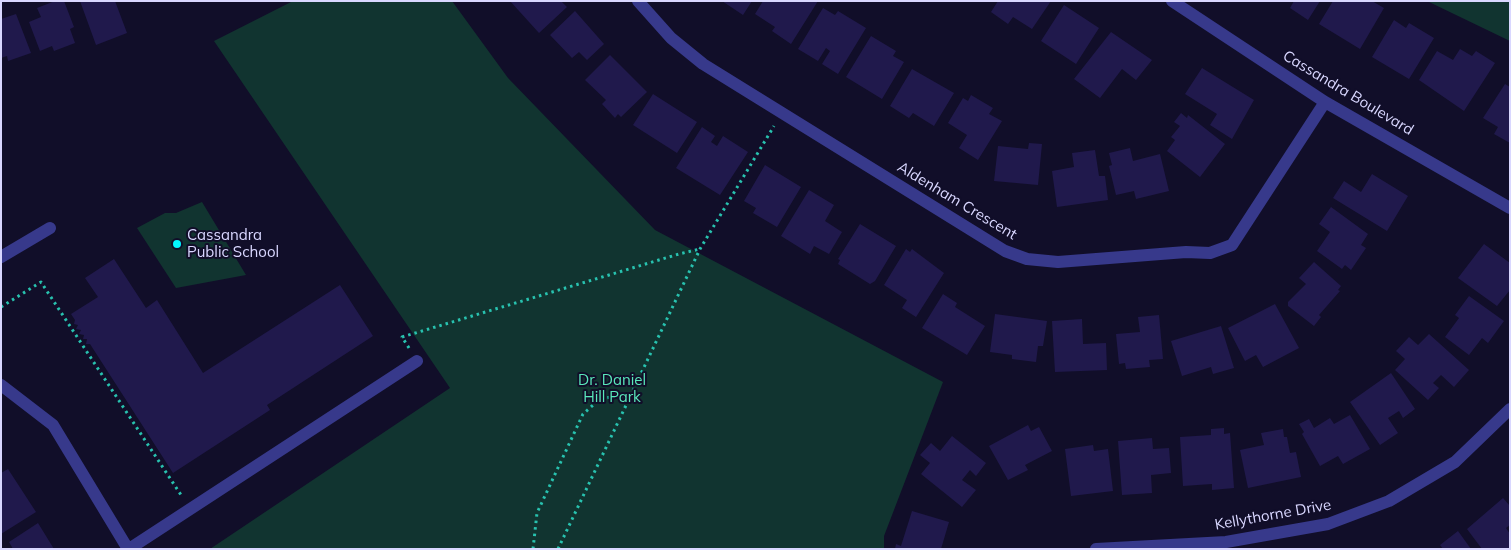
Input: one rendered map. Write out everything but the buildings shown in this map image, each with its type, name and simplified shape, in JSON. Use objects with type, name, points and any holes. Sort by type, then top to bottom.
[{"type":"street","name":"Aldenham Crescent","points":[[638,1],[671,38],[703,64],[1005,251],[1027,259],[1058,262],[1186,252],[1210,253],[1232,245],[1326,102]]},
{"type":"street","name":"Cassandra Boulevard","points":[[1172,1],[1326,102],[1510,208]]},
{"type":"street","points":[[1,258],[50,228]]},
{"type":"street","points":[[1,386],[53,425],[128,549],[417,361]]},
{"type":"street","name":"Kellythorne Drive","points":[[1096,549],[1226,542],[1328,524],[1389,501],[1455,462],[1510,409]]},
{"type":"path","points":[[558,549],[700,249],[781,112]]},
{"type":"path","points":[[417,361],[402,337],[700,249]]},
{"type":"path","points":[[1,306],[41,282],[189,508]]},
{"type":"path","points":[[533,549],[537,513],[583,414],[600,399],[617,396],[629,399]]},
{"type":"green space","name":"Dr. Daniel Hill Park","points":[[293,1],[452,1],[508,78],[655,230],[943,382],[884,536],[884,549],[210,549],[450,388],[214,41]]},
{"type":"green space","points":[[1427,1],[1510,1],[1510,41]]},
{"type":"green space","points":[[202,202],[246,275],[176,288],[137,228],[165,213],[176,213]]},
{"type":"place","name":"Cassandra Public School","points":[[177,244]]}]
